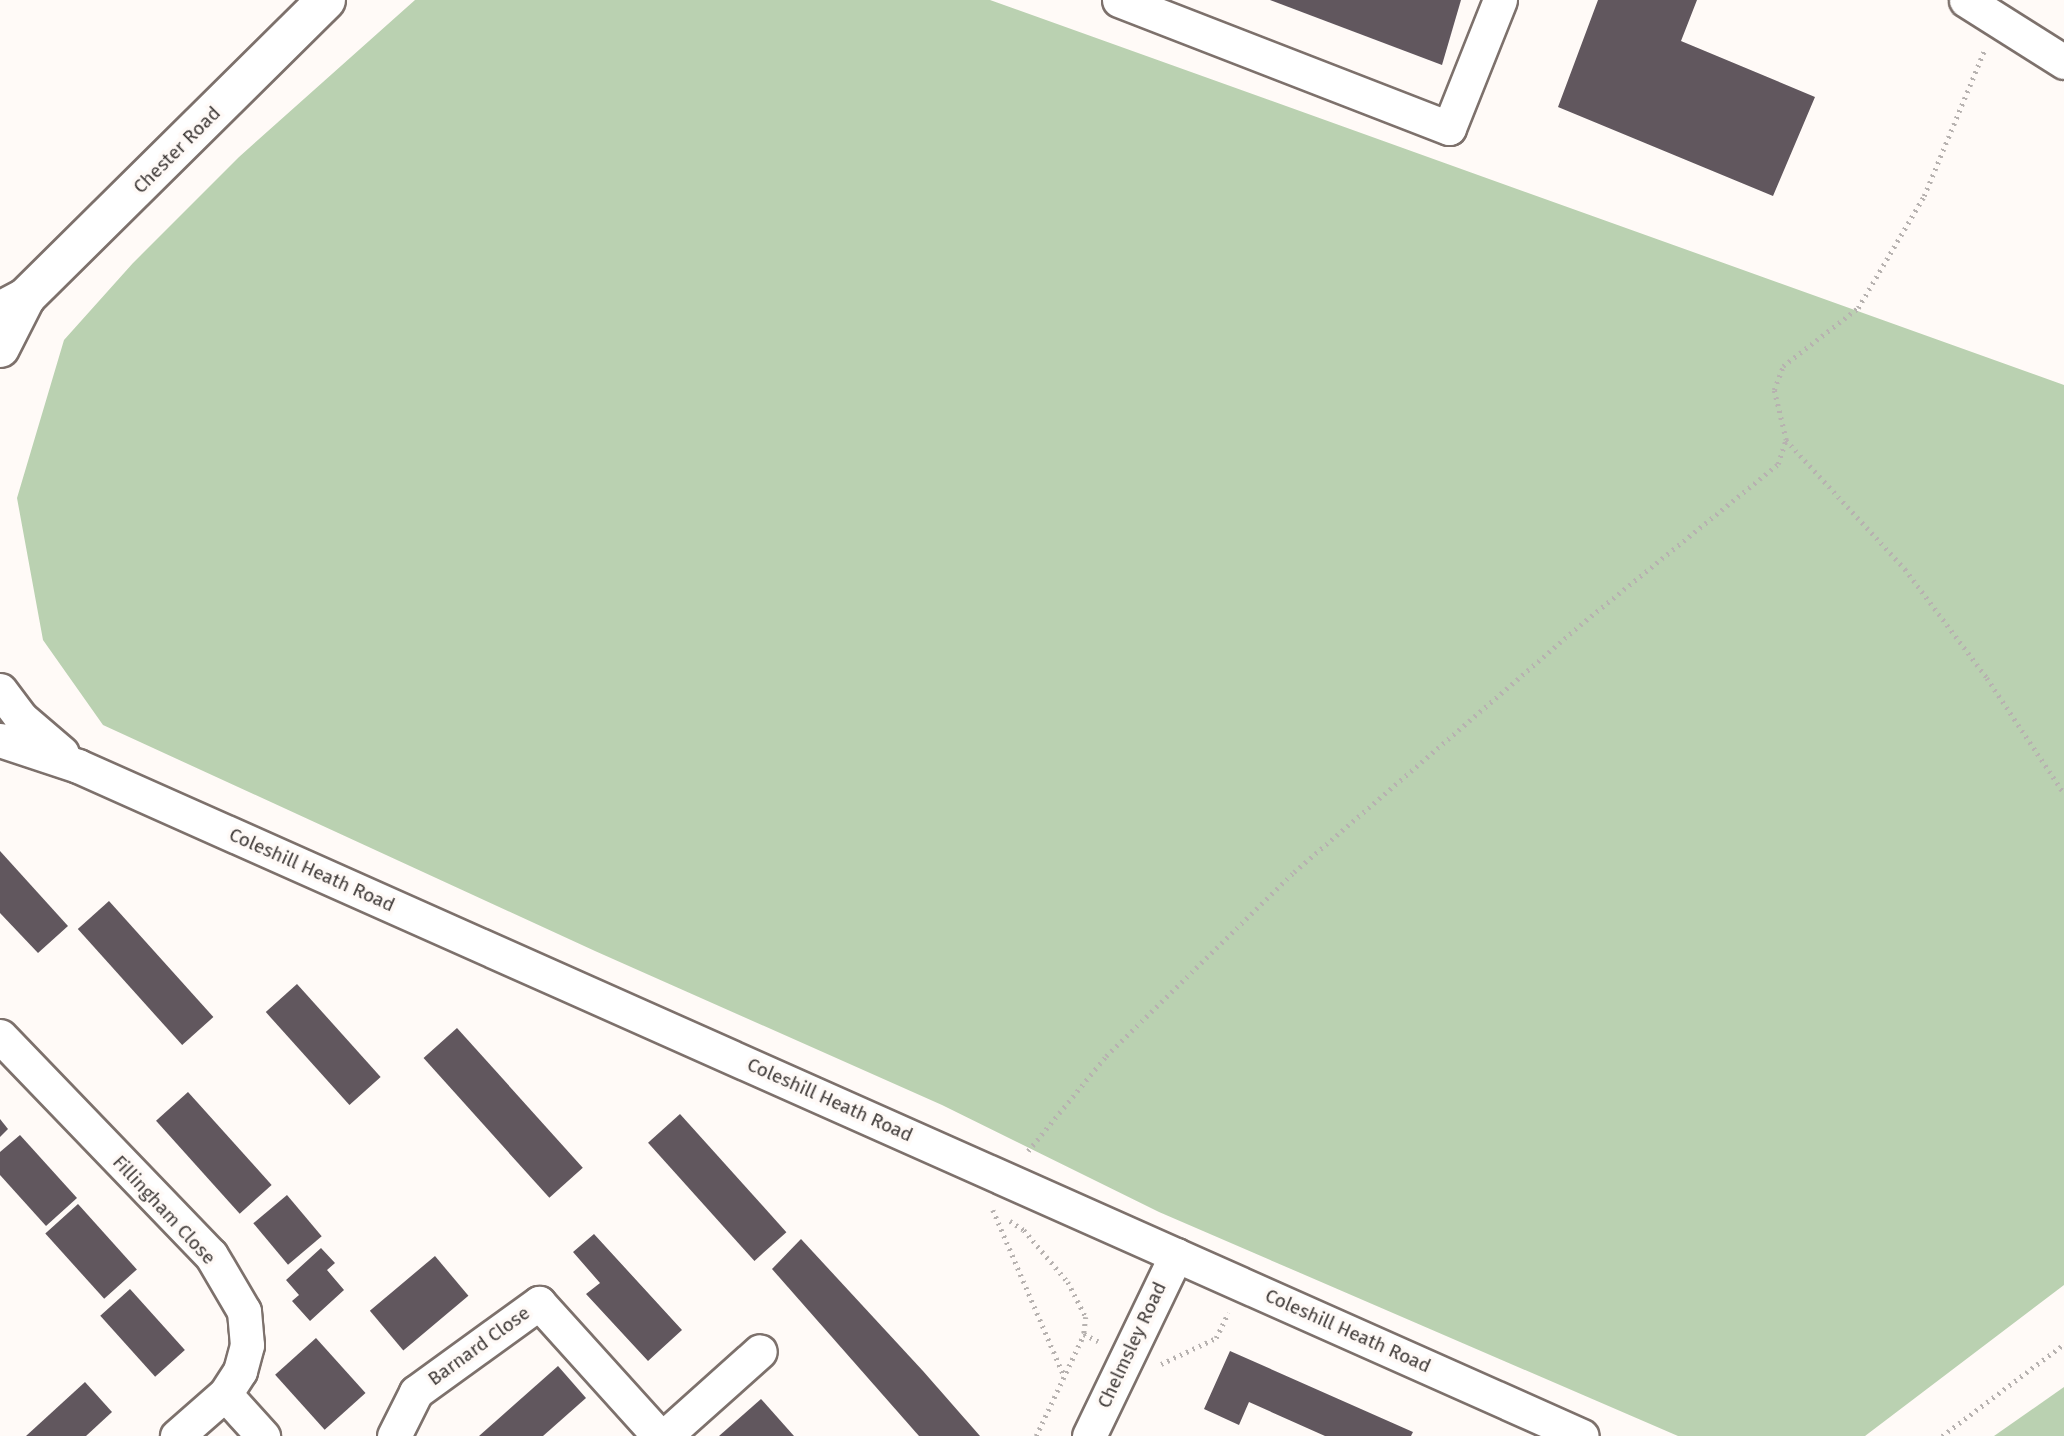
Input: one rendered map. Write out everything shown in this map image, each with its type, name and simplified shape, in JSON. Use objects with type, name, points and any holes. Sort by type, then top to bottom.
[{"type":"highway","name":"Chester Road","points":[[0,348],[13,304],[326,0]]},
{"type":"street","points":[[1119,0],[1449,128],[1500,0]]},
{"type":"street","points":[[1977,6],[2064,62]]},
{"type":"street","name":"Coleshill Heath Road","points":[[0,690],[20,717],[78,766]]},
{"type":"street","name":"Coleshill Heath Road","points":[[0,740],[78,766],[1582,1436]]},
{"type":"street","name":"Fillingham Close","points":[[0,1036],[211,1255],[244,1311],[247,1345],[240,1370],[225,1394],[177,1436]]},
{"type":"street","name":"Chelmsley Road","points":[[1089,1436],[1176,1255]]},
{"type":"street","name":"Barnard Close","points":[[394,1436],[416,1392],[539,1303],[659,1436]]},
{"type":"street","points":[[665,1436],[760,1351]]},
{"type":"street","points":[[225,1394],[263,1436]]},
{"type":"path","points":[[1977,6],[1924,196],[1858,308],[1783,366],[1774,390],[1786,440],[1905,569],[1987,678],[2064,793]]},
{"type":"path","points":[[1036,1436],[1064,1377],[992,1208],[1007,1178],[1106,1056],[1294,872],[1580,625],[1778,464],[1786,440]]},
{"type":"path","points":[[992,1208],[1024,1230],[1068,1282],[1086,1317],[1084,1334]]},
{"type":"path","points":[[1161,1365],[1216,1339],[1241,1284]]},
{"type":"path","points":[[1942,1436],[2064,1344]]},
{"type":"green space","points":[[415,0],[990,0],[2064,385],[2064,1285],[1865,1436],[1678,1436],[1159,1212],[942,1105],[595,951],[103,725],[43,640],[17,498],[64,340],[133,263],[239,157]]},
{"type":"green space","points":[[2064,1387],[2064,1436],[1994,1436]]},
{"type":"building","points":[[1270,0],[1461,0],[1442,65]]},
{"type":"building","points":[[1598,0],[1697,0],[1681,41],[1815,97],[1773,196],[1558,107]]},
{"type":"building","points":[[0,851],[68,926],[38,953],[0,913]]},
{"type":"building","points":[[109,901],[213,1017],[182,1045],[78,929]]},
{"type":"building","points":[[297,984],[381,1077],[349,1105],[266,1012]]},
{"type":"building","points":[[457,1028],[583,1168],[549,1198],[424,1058]]},
{"type":"building","points":[[188,1092],[272,1185],[240,1214],[156,1121]]},
{"type":"building","points":[[680,1114],[786,1232],[754,1261],[648,1143]]},
{"type":"building","points":[[0,1119],[8,1129],[0,1137]]},
{"type":"building","points":[[20,1135],[77,1198],[46,1226],[0,1175],[0,1152]]},
{"type":"building","points":[[287,1195],[322,1236],[288,1265],[253,1223]]},
{"type":"building","points":[[78,1204],[137,1269],[104,1299],[45,1233]]},
{"type":"building","points":[[594,1234],[682,1330],[648,1361],[586,1294],[600,1283],[573,1252]]},
{"type":"building","points":[[801,1239],[980,1436],[919,1436],[772,1269]]},
{"type":"building","points":[[321,1248],[335,1263],[327,1270],[344,1290],[310,1321],[292,1301],[299,1295],[286,1280]]},
{"type":"building","points":[[435,1256],[468,1296],[403,1350],[370,1311]]},
{"type":"building","points":[[130,1289],[185,1350],[155,1377],[100,1316]]},
{"type":"building","points":[[316,1338],[366,1393],[325,1430],[275,1375]]},
{"type":"building","points":[[1230,1351],[1413,1432],[1411,1436],[1325,1436],[1249,1402],[1239,1425],[1204,1409]]},
{"type":"building","points":[[558,1366],[586,1398],[543,1436],[479,1436]]},
{"type":"building","points":[[85,1382],[112,1412],[86,1436],[26,1436]]},
{"type":"building","points":[[761,1399],[794,1436],[719,1436]]}]
